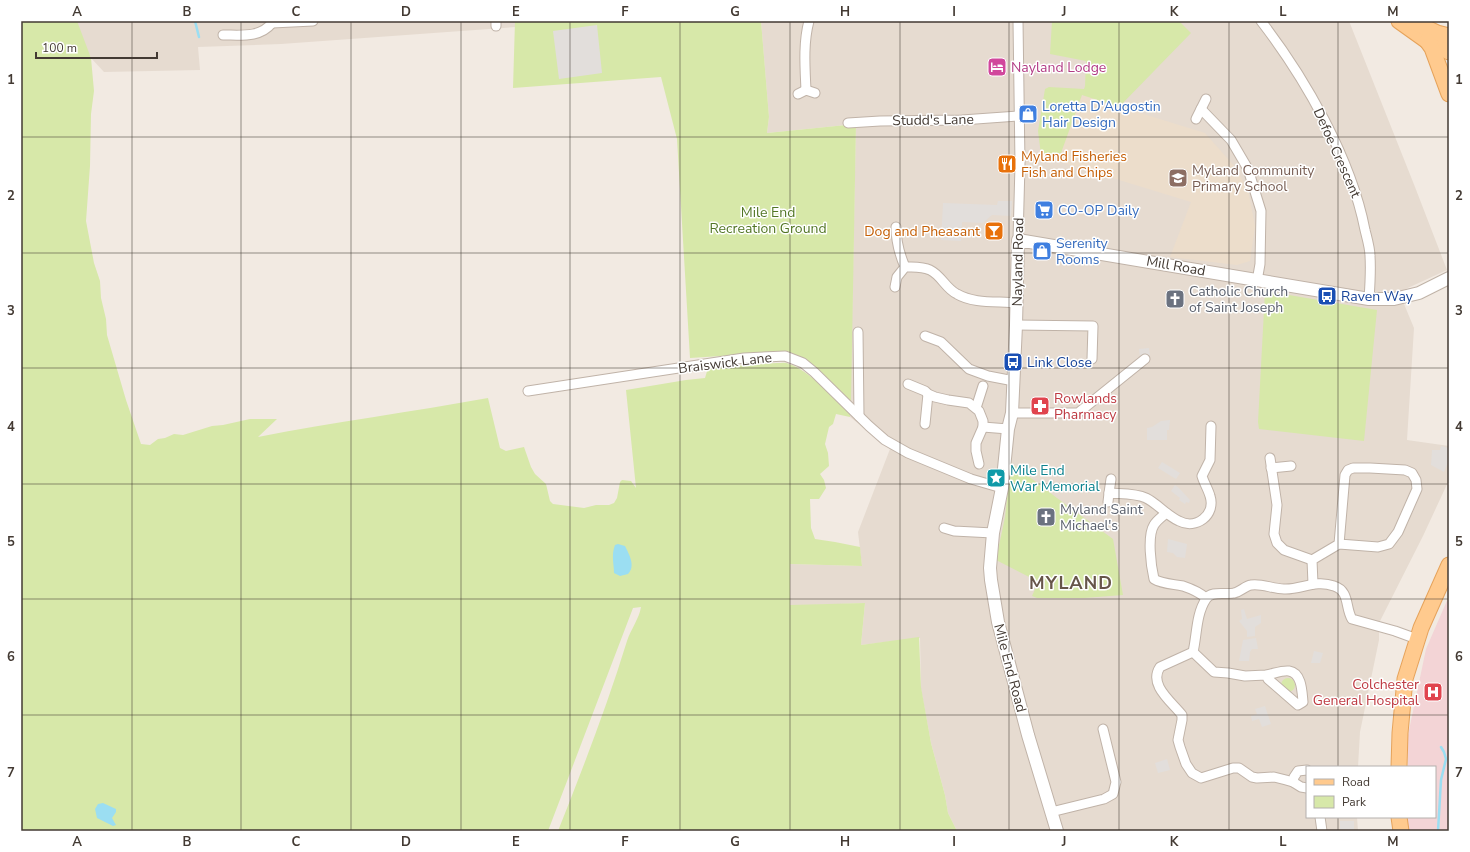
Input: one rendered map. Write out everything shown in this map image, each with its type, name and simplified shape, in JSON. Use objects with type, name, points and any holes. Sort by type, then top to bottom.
[{"type":"main road","points":[[1399,21],[1427,41],[1449,52]]},
{"type":"main road","points":[[1412,21],[1437,33],[1449,36]]},
{"type":"main road","points":[[1427,41],[1432,48],[1449,94]]},
{"type":"main road","points":[[1399,766],[1400,734],[1405,679],[1416,640],[1449,565]]},
{"type":"main road","points":[[1399,818],[1401,831]]},
{"type":"street","points":[[223,35],[257,34],[268,28],[272,22],[313,21]]},
{"type":"street","points":[[806,92],[805,58],[807,28],[809,21]]},
{"type":"street","name":"Nayland Road","points":[[999,501],[1002,488],[1008,429],[1012,413],[1014,380],[1020,164],[1018,21]]},
{"type":"street","name":"Defoe Crescent","points":[[1261,21],[1310,94],[1333,139],[1354,186],[1362,213],[1370,256],[1369,299]]},
{"type":"street","points":[[1196,119],[1206,99]]},
{"type":"street","points":[[1201,109],[1231,140],[1248,169],[1261,211],[1260,264],[1257,281]]},
{"type":"street","name":"Studd's Lane","points":[[848,123],[962,120],[1019,116]]},
{"type":"street","points":[[896,227],[898,252],[905,267]]},
{"type":"street","name":"Mill Road","points":[[1018,240],[1369,299],[1394,300],[1419,293],[1449,278]]},
{"type":"street","points":[[895,287],[897,277],[905,267]]},
{"type":"street","points":[[905,267],[919,267],[930,270],[948,289],[958,295],[973,300],[1017,303]]},
{"type":"street","points":[[1016,325],[1093,322],[1092,359]]},
{"type":"street","points":[[858,332],[859,416]]},
{"type":"street","points":[[925,336],[941,342],[969,369],[988,376],[1014,380]]},
{"type":"street","name":"Braiswick Lane","points":[[528,391],[744,358],[785,356],[803,363],[814,372],[885,440],[908,453],[971,479],[1002,488]]},
{"type":"street","points":[[1012,413],[1078,413],[1145,359]]},
{"type":"street","points":[[908,384],[925,391],[928,394],[948,400],[969,403],[979,411],[983,421],[983,427],[976,443],[976,452],[979,464]]},
{"type":"street","points":[[976,408],[983,386]]},
{"type":"street","points":[[925,424],[928,394]]},
{"type":"street","points":[[1111,479],[1108,498],[1135,495],[1146,498],[1159,506],[1166,513],[1186,524],[1193,524],[1202,521],[1208,514],[1211,504],[1210,495],[1202,476],[1210,460],[1211,426]]},
{"type":"street","points":[[983,427],[1008,429]]},
{"type":"street","points":[[1270,458],[1277,505],[1274,534],[1278,543],[1284,550],[1312,560]]},
{"type":"street","points":[[1271,468],[1291,466]]},
{"type":"street","points":[[1312,560],[1339,544],[1378,547],[1389,544],[1398,532],[1417,489],[1416,480],[1412,473],[1405,470],[1370,468],[1353,468],[1348,470],[1345,475],[1339,544]]},
{"type":"street","name":"Mile End Road","points":[[999,501],[993,533],[990,568],[994,601],[998,622],[1028,735],[1057,831]]},
{"type":"street","points":[[1166,513],[1155,524],[1151,533],[1154,579],[1159,582],[1183,586],[1198,592],[1206,598]]},
{"type":"street","points":[[944,528],[954,531],[993,533]]},
{"type":"street","points":[[1312,560],[1313,584]]},
{"type":"street","points":[[1193,652],[1200,612],[1206,598],[1221,593],[1234,593],[1252,585],[1282,590],[1313,584],[1335,586],[1346,596],[1352,619],[1395,631],[1416,640]]},
{"type":"street","points":[[1193,652],[1214,672],[1245,676],[1266,675]]},
{"type":"street","points":[[1193,652],[1160,668],[1156,672],[1156,679],[1160,689],[1182,715],[1178,740],[1185,762],[1192,773],[1201,778],[1233,768],[1239,768],[1252,777],[1274,777],[1293,782],[1301,787],[1306,788]]},
{"type":"street","points":[[1051,812],[1104,800],[1114,794],[1116,782],[1103,729]]},
{"type":"street","points":[[1293,782],[1298,771],[1306,770]]},
{"type":"street","points":[[1320,818],[1322,831]]},
{"type":"shaded area","points":[[74,21],[515,21],[516,27],[281,44],[198,47],[200,70],[104,72],[91,58]]},
{"type":"shaded area","points":[[761,21],[1349,21],[1447,270],[1399,292],[1414,328],[1407,440],[1449,446],[1449,480],[1423,536],[1379,623],[1379,640],[1360,732],[1358,766],[1306,766],[1306,818],[1357,818],[1358,831],[957,831],[948,813],[945,795],[931,743],[921,689],[920,638],[861,645],[865,603],[790,606],[790,564],[862,566],[858,532],[890,449],[850,417],[856,124],[767,133],[769,117]]},
{"type":"shaded area","points":[[597,25],[602,73],[559,79],[553,31]]},
{"type":"shaded area","name":"Myland Community Primary School","points":[[1082,95],[1205,133],[1236,168],[1248,190],[1255,226],[1250,261],[1237,265],[1170,257],[1191,202],[1057,161]]},
{"type":"shaded area","points":[[998,201],[1012,201],[1011,216],[992,215],[983,223],[962,222],[961,241],[941,240],[943,203],[997,205]]},
{"type":"shaded area","points":[[1149,348],[1150,356],[1140,357],[1139,349]]},
{"type":"shaded area","points":[[1170,420],[1169,430],[1167,430],[1167,440],[1147,440],[1147,428],[1152,427],[1161,421]]},
{"type":"shaded area","points":[[1441,446],[1449,448],[1449,460],[1444,472],[1431,465],[1432,450],[1440,450]]},
{"type":"shaded area","points":[[1162,462],[1180,473],[1176,479],[1158,468]]},
{"type":"shaded area","points":[[1175,485],[1190,500],[1189,503],[1186,502],[1185,504],[1179,500],[1180,498],[1171,491]]},
{"type":"shaded area","points":[[1168,539],[1187,544],[1185,558],[1177,557],[1173,553],[1167,552]]},
{"type":"shaded area","name":"Colchester General Hospital","points":[[1449,596],[1449,831],[1409,831],[1407,818],[1436,818],[1436,766],[1408,766],[1408,735],[1426,649]]},
{"type":"shaded area","points":[[1244,609],[1247,619],[1261,615],[1261,623],[1255,627],[1255,636],[1247,637],[1247,631],[1239,621],[1242,619],[1241,610]]},
{"type":"shaded area","points":[[1256,638],[1258,649],[1252,649],[1250,652],[1249,661],[1239,661],[1243,640]]},
{"type":"shaded area","points":[[1314,651],[1323,653],[1320,663],[1311,663]]},
{"type":"shaded area","points":[[1265,706],[1271,724],[1262,727],[1259,719],[1252,721],[1251,716],[1257,714],[1255,709]]},
{"type":"shaded area","points":[[1167,759],[1170,770],[1158,773],[1155,763]]},
{"type":"shaded area","points":[[1340,821],[1354,821],[1354,831],[1340,831]]},
{"type":"green space","points":[[21,21],[77,21],[91,58],[94,91],[91,114],[90,166],[86,221],[94,263],[100,281],[107,335],[126,400],[141,444],[150,445],[158,439],[174,434],[183,435],[212,426],[250,419],[277,419],[258,437],[488,398],[500,448],[506,451],[524,447],[535,474],[546,484],[550,501],[553,504],[584,508],[614,503],[617,498],[620,482],[622,480],[631,481],[636,488],[626,390],[705,378],[708,368],[782,363],[788,363],[813,378],[850,412],[850,417],[836,414],[833,424],[829,427],[825,444],[828,453],[829,466],[820,474],[824,480],[826,488],[819,499],[810,499],[811,528],[815,539],[860,547],[862,566],[790,564],[790,605],[865,603],[861,645],[919,637],[921,687],[931,743],[945,795],[948,813],[957,831],[558,831],[577,784],[627,641],[639,616],[641,607],[633,608],[548,831],[21,831]]},
{"type":"green space","name":"Mile End Recreation Ground","points":[[515,21],[761,21],[769,117],[767,133],[856,124],[851,402],[821,372],[805,361],[785,352],[690,358],[677,139],[661,77],[513,88]]},
{"type":"green space","points":[[1052,21],[1179,21],[1191,33],[1119,107],[1082,95],[1061,153],[1041,155],[1038,131],[1045,89],[1049,87],[1084,89],[1085,86],[1086,61],[1050,54]]},
{"type":"green space","points":[[1265,291],[1377,310],[1364,441],[1259,429],[1258,422]]},
{"type":"green space","points":[[1011,463],[1113,539],[1123,595],[1084,598],[1037,598],[1032,596],[1036,587],[1035,580],[996,560],[1005,517]]},
{"type":"green space","points":[[1288,678],[1293,680],[1295,685],[1293,690],[1288,692],[1283,690],[1281,685],[1283,680]]},
{"type":"water","points":[[618,544],[625,546],[632,564],[628,574],[620,576],[614,573],[613,559],[615,545]]},
{"type":"water","points":[[103,803],[116,809],[116,812],[112,818],[116,825],[113,826],[97,818],[95,809],[98,804]]},
{"type":"waterway","points":[[195,21],[199,37]]},
{"type":"waterway","points":[[1438,831],[1441,780],[1446,759],[1441,747]]},
{"type":"place","name":"Nayland Lodge","points":[[997,67]]},
{"type":"place","name":"Loretta D'Augostin Hair Design","points":[[1028,114]]},
{"type":"place","name":"Myland Fisheries Fish and Chips","points":[[1007,164]]},
{"type":"place","name":"Myland Community Primary School","points":[[1178,178]]},
{"type":"place","name":"CO-OP Daily","points":[[1044,210]]},
{"type":"place","name":"Dog and Pheasant","points":[[994,231]]},
{"type":"place","name":"Serenity Rooms","points":[[1042,251]]},
{"type":"place","name":"Raven Way","points":[[1327,296]]},
{"type":"place","name":"Catholic Church of Saint Joseph","points":[[1175,299]]},
{"type":"place","name":"Link Close","points":[[1013,362]]},
{"type":"place","name":"Rowlands Pharmacy","points":[[1040,406]]},
{"type":"place","name":"Mile End War Memorial","points":[[996,478]]},
{"type":"place","name":"Myland Saint Michael's","points":[[1046,517]]},
{"type":"place","name":"Colchester General Hospital","points":[[1433,692]]},
{"type":"district","name":"MYLAND","points":[[1071,583]]}]
